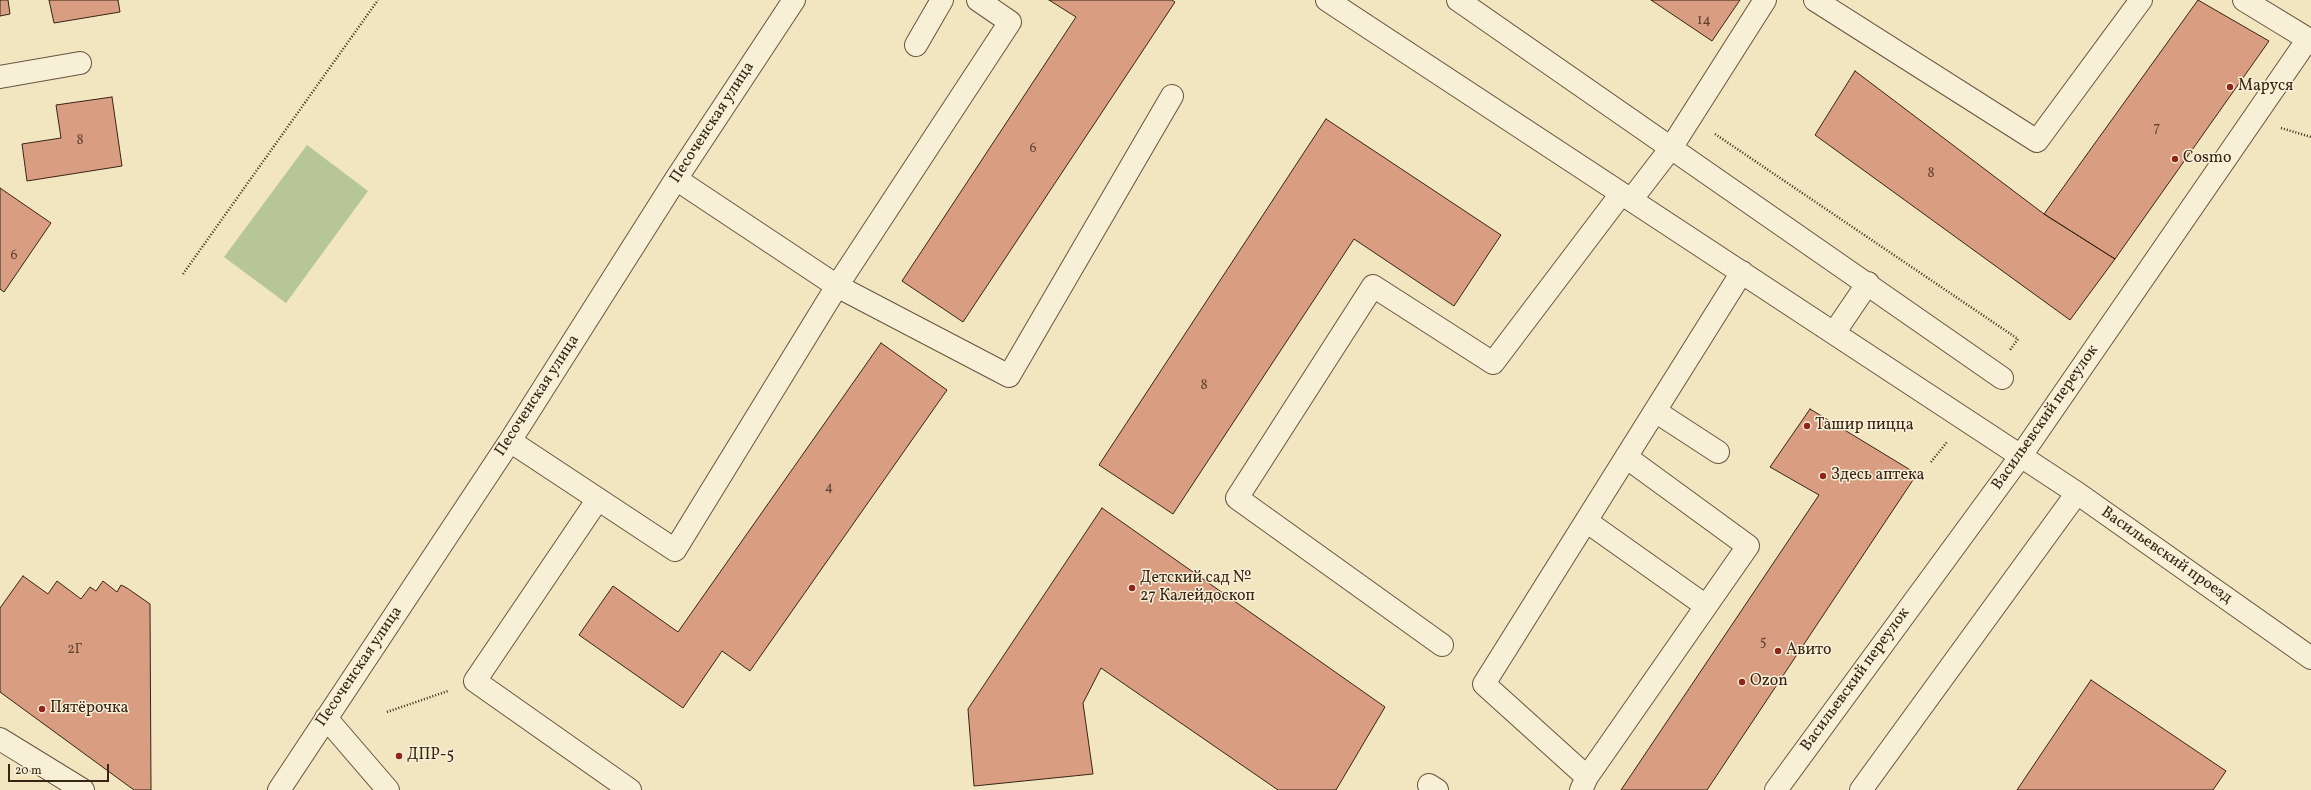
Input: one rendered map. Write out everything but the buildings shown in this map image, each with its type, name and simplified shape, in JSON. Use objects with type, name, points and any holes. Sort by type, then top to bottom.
[{"type":"street","name":"Песоченская улица","points":[[279,790],[510,440],[676,179],[794,0]]},
{"type":"street","points":[[916,45],[942,0]]},
{"type":"street","points":[[510,440],[676,550],[837,286],[1010,22],[978,0]]},
{"type":"street","points":[[1458,0],[1868,283],[1998,376]]},
{"type":"street","points":[[1442,645],[1237,498],[1373,286],[1493,363],[1626,198],[1671,148],[1765,0]]},
{"type":"street","points":[[1815,0],[2036,141],[2141,0]]},
{"type":"street","name":"Васильевский переулок","points":[[1776,790],[2020,457],[2308,40],[2244,0]]},
{"type":"street","name":"Васильевский проезд","points":[[1339,3],[1626,198],[1742,272],[2020,457],[2077,493],[2311,658]]},
{"type":"street","points":[[0,77],[80,63]]},
{"type":"street","points":[[676,179],[837,286],[1009,376],[1172,96]]},
{"type":"street","points":[[1626,457],[1748,546],[1584,784],[1484,684],[1626,457],[1742,272]]},
{"type":"street","points":[[1834,333],[1868,283]]},
{"type":"street","points":[[1655,411],[1718,452]]},
{"type":"street","points":[[1861,790],[2077,493]]},
{"type":"street","points":[[598,499],[475,681],[630,790]]},
{"type":"street","points":[[1586,521],[1706,606]]},
{"type":"street","points":[[326,718],[388,790]]},
{"type":"street","points":[[0,739],[83,790]]},
{"type":"path","points":[[183,274],[378,0]]},
{"type":"path","points":[[1713,133],[2018,339],[1998,376]]},
{"type":"path","points":[[1932,462],[1952,436]]},
{"type":"path","points":[[387,712],[418,702]]},
{"type":"green space","points":[[307,145],[368,191],[286,303],[224,257]]},
{"type":"place","name":"Маруся","points":[[2230,87]]},
{"type":"place","name":"Cosmo","points":[[2175,159]]},
{"type":"place","name":"Ташир пицца","points":[[1807,426]]},
{"type":"place","name":"Здесь аптека","points":[[1823,476]]},
{"type":"place","name":"Детский сад № 27 Калейдоскоп","points":[[1132,588]]},
{"type":"place","name":"Авито","points":[[1778,651]]},
{"type":"place","name":"Ozon","points":[[1742,682]]},
{"type":"place","name":"Пятёрочка","points":[[42,709]]},
{"type":"place","name":"ДПР-5","points":[[399,756]]}]
